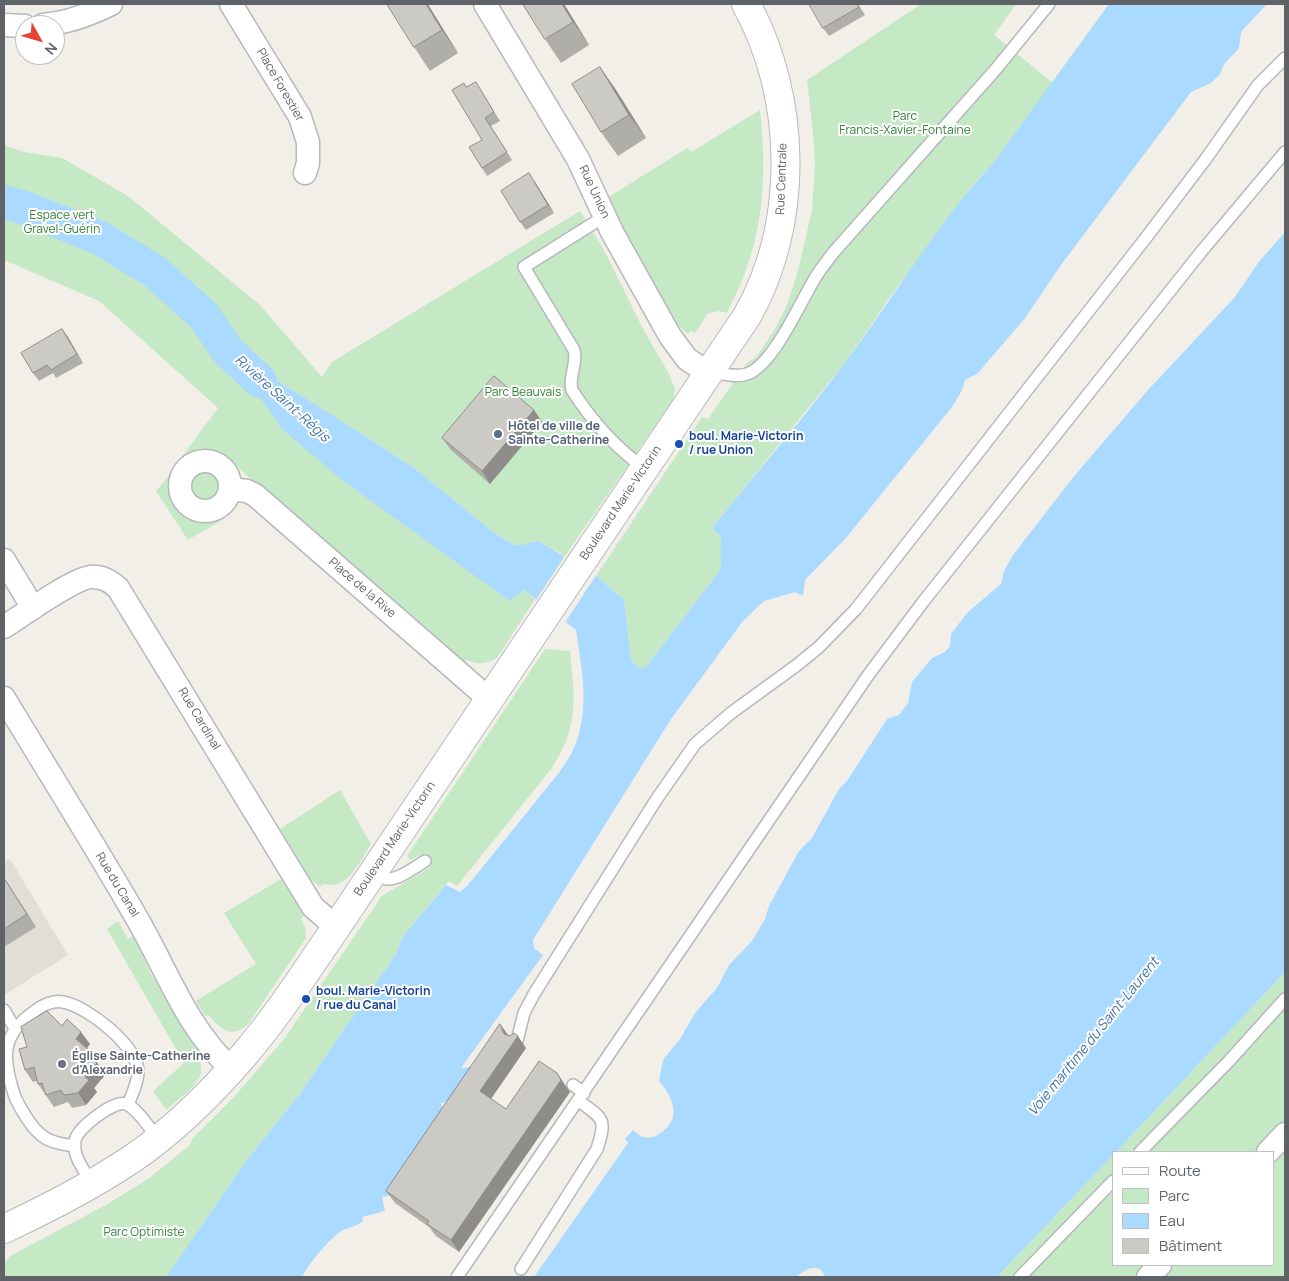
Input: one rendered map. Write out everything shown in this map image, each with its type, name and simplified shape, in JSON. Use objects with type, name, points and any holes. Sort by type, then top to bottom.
[{"type":"street","points":[[65,22],[79,18],[111,4]]},
{"type":"street","name":"Place Forestier","points":[[231,4],[300,117],[308,142],[308,163],[305,173]]},
{"type":"street","name":"Rue Union","points":[[485,4],[578,159],[605,216],[670,336],[687,359],[702,369],[709,371]]},
{"type":"street","name":"Rue Centrale","points":[[709,371],[747,316],[764,282],[777,239],[783,198],[785,155],[779,96],[761,35],[746,4]]},
{"type":"street","name":"Boulevard Marie-Victorin","points":[[4,1229],[92,1184],[128,1161],[158,1139],[232,1069],[272,1020],[336,927],[709,371]]},
{"type":"street","name":"Place de la Rive","points":[[230,490],[247,491],[255,495],[489,699]]},
{"type":"street","points":[[4,560],[33,608]]},
{"type":"street","name":"Rue Cardinal","points":[[4,627],[84,579],[100,577],[110,581],[118,588],[313,907],[336,927]]},
{"type":"street","name":"Rue du Canal","points":[[4,698],[119,887],[176,992],[212,1050],[232,1069]]},
{"type":"street","points":[[1269,1151],[1285,1134]]},
{"type":"street","points":[[1148,1277],[1159,1266]]},
{"type":"lane","points":[[709,371],[745,375],[763,361],[782,338],[817,276],[833,253],[996,69],[1049,4]]},
{"type":"lane","points":[[517,1042],[524,1013],[534,994],[656,800],[695,744],[731,712],[819,647],[856,609],[1145,239],[1205,160],[1258,85],[1285,58]]},
{"type":"lane","points":[[457,1277],[874,667],[929,594],[1195,259],[1285,152]]},
{"type":"lane","points":[[605,216],[524,267],[574,350],[576,361],[570,383],[576,397],[612,442],[624,454],[644,468]]},
{"type":"lane","points":[[372,872],[382,878],[395,878],[426,861]]},
{"type":"lane","points":[[1141,1151],[1229,1061],[1285,999]]},
{"type":"lane","points":[[75,1146],[58,1144],[34,1131],[17,1102],[5,1059],[7,1038],[14,1027],[25,1017],[37,1009],[54,1002],[65,1002],[87,1011],[120,1039],[131,1054],[138,1070],[137,1080],[128,1104]]},
{"type":"lane","points":[[4,1010],[14,1027]]},
{"type":"lane","points":[[521,1269],[597,1149],[603,1128],[601,1118],[573,1086]]},
{"type":"lane","points":[[92,1184],[79,1162],[75,1146],[78,1132],[87,1123],[113,1106],[128,1104],[158,1139]]},
{"type":"lane","points":[[1020,1277],[1112,1182]]},
{"type":"shaded area","points":[[10,859],[68,955],[4,995],[4,862]]},
{"type":"green space","name":"Parc Francis-Xavier-Fontaine","points":[[921,4],[1016,4],[994,35],[1053,83],[994,162],[973,185],[888,300],[847,360],[712,528],[721,536],[721,569],[646,667],[639,668],[631,660],[624,600],[596,576],[702,417],[708,419],[747,363],[757,356],[775,329],[787,305],[798,271],[812,210],[815,166],[807,80]]},
{"type":"green space","points":[[760,110],[763,150],[761,209],[747,267],[727,313],[720,311],[708,313],[695,333],[690,331],[688,334],[677,324],[633,248],[607,198],[687,148],[691,152]]},
{"type":"green space","points":[[4,145],[24,152],[62,158],[128,196],[260,305],[322,377],[332,362],[580,211],[604,250],[643,329],[669,374],[675,389],[673,400],[565,556],[539,541],[516,546],[493,532],[413,467],[229,351],[535,599],[497,658],[486,663],[475,663],[467,660],[464,663],[222,454],[202,451],[181,458],[218,408],[99,301],[4,260]]},
{"type":"green space","points":[[205,472],[215,476],[219,486],[215,496],[205,500],[195,496],[191,486],[195,476]]},
{"type":"green space","points":[[170,474],[169,495],[175,507],[185,516],[197,521],[206,522],[225,515],[225,518],[188,540],[156,491]]},
{"type":"green space","name":"Parc Optimiste","points":[[545,649],[570,651],[574,699],[571,726],[560,754],[551,769],[457,886],[449,881],[403,936],[396,954],[299,1095],[247,1160],[166,1277],[6,1277],[4,1275],[4,1264],[10,1256],[104,1206],[148,1179],[190,1145],[192,1139],[233,1098],[284,1039],[382,896],[431,867],[420,855],[410,860],[407,856]]},
{"type":"green space","points":[[340,790],[371,844],[346,879],[332,885],[323,884],[320,887],[311,880],[280,829]]},
{"type":"green space","points":[[281,879],[304,915],[301,919],[305,927],[306,938],[249,1023],[238,1031],[227,1031],[209,1015],[205,1016],[196,1001],[256,964],[224,913]]},
{"type":"green space","points":[[118,921],[128,939],[133,936],[152,976],[198,1051],[195,1054],[201,1069],[198,1080],[166,1110],[153,1091],[184,1063],[107,929]]},
{"type":"green space","points":[[1285,972],[1285,1277],[997,1277],[1112,1156],[1112,1266],[1274,1266],[1274,1151],[1117,1151]]},
{"type":"water","points":[[1109,4],[1267,4],[1241,32],[1239,48],[1224,64],[1220,74],[1211,83],[1191,92],[1061,265],[1025,318],[978,373],[965,380],[962,390],[952,407],[845,539],[805,580],[803,596],[795,592],[764,601],[743,621],[671,719],[533,940],[534,948],[543,955],[461,1068],[479,1066],[464,1099],[441,1103],[447,1122],[424,1158],[406,1161],[411,1177],[398,1194],[382,1197],[385,1211],[362,1217],[363,1221],[360,1223],[341,1231],[319,1252],[302,1277],[166,1277],[247,1160],[299,1095],[396,954],[403,936],[446,885],[460,892],[468,885],[558,774],[570,757],[576,742],[581,724],[584,697],[576,630],[524,590],[510,601],[342,480],[282,429],[227,350],[413,467],[493,532],[516,546],[539,541],[596,576],[624,600],[631,660],[639,668],[646,667],[721,569],[721,536],[712,528],[831,382],[954,209],[994,162]]},
{"type":"water","name":"Voie maritime du Saint-Laurent","points":[[1285,232],[1285,972],[1117,1151],[1112,1151],[1112,1156],[997,1277],[825,1277],[820,1269],[812,1268],[796,1277],[534,1277],[628,1143],[625,1139],[633,1130],[642,1136],[652,1137],[661,1133],[669,1125],[674,1112],[668,1093],[659,1081],[663,1060],[680,1039],[695,1013],[717,988],[729,965],[752,941],[799,851],[812,838],[839,789],[847,781],[887,719],[899,715],[908,703],[912,682],[932,658],[945,652],[950,646],[951,634],[967,613],[1001,584],[1004,571],[1013,555],[1075,475],[1148,390],[1235,297],[1258,263]]},
{"type":"pier","points":[[566,554],[597,574],[564,624],[535,602]]},
{"type":"building","points":[[387,4],[426,4],[442,30],[414,47]]},
{"type":"building","points":[[523,4],[562,4],[573,22],[545,39]]},
{"type":"building","points":[[809,4],[857,4],[859,7],[823,28]]},
{"type":"building","points":[[600,67],[629,115],[601,132],[572,84]]},
{"type":"building","points":[[476,82],[494,112],[485,118],[507,152],[482,168],[469,147],[482,140],[452,90],[464,83],[466,87]]},
{"type":"building","points":[[529,173],[548,205],[520,222],[501,191]]},
{"type":"building","points":[[62,329],[77,354],[51,370],[47,365],[33,373],[21,353]]},
{"type":"building","name":"Hôtel de ville de Sainte-Catherine","points":[[494,376],[534,410],[482,471],[442,438]]},
{"type":"building","points":[[4,878],[27,914],[4,929]]},
{"type":"building","name":"Église Sainte-Catherine d'Alexandrie","points":[[47,1011],[62,1026],[67,1019],[81,1032],[76,1039],[89,1050],[87,1053],[97,1063],[85,1077],[89,1080],[78,1093],[64,1095],[61,1090],[46,1095],[42,1083],[38,1084],[34,1067],[25,1070],[19,1049],[27,1047],[21,1027]]},
{"type":"building","points":[[500,1024],[504,1034],[510,1036],[514,1033],[518,1036],[480,1091],[506,1109],[539,1061],[557,1073],[561,1080],[451,1240],[427,1224],[429,1221],[386,1191]]},
{"type":"waterway","name":"Rivière Saint-Régis","points":[[4,202],[25,208],[100,238],[154,271],[204,316],[227,350],[260,381]]},
{"type":"place","name":"Hôtel de ville de Sainte-Catherine","points":[[498,434]]},
{"type":"place","name":"boul. Marie-Victorin / rue Union","points":[[679,444]]},
{"type":"place","name":"boul. Marie-Victorin / rue du Canal","points":[[306,999]]},
{"type":"place","name":"Église Sainte-Catherine d'Alexandrie","points":[[62,1064]]},
{"type":"park label","name":"Espace vert Gravel-Guérin","points":[[62,223]]},
{"type":"park label","name":"Parc Beauvais","points":[[523,393]]}]
